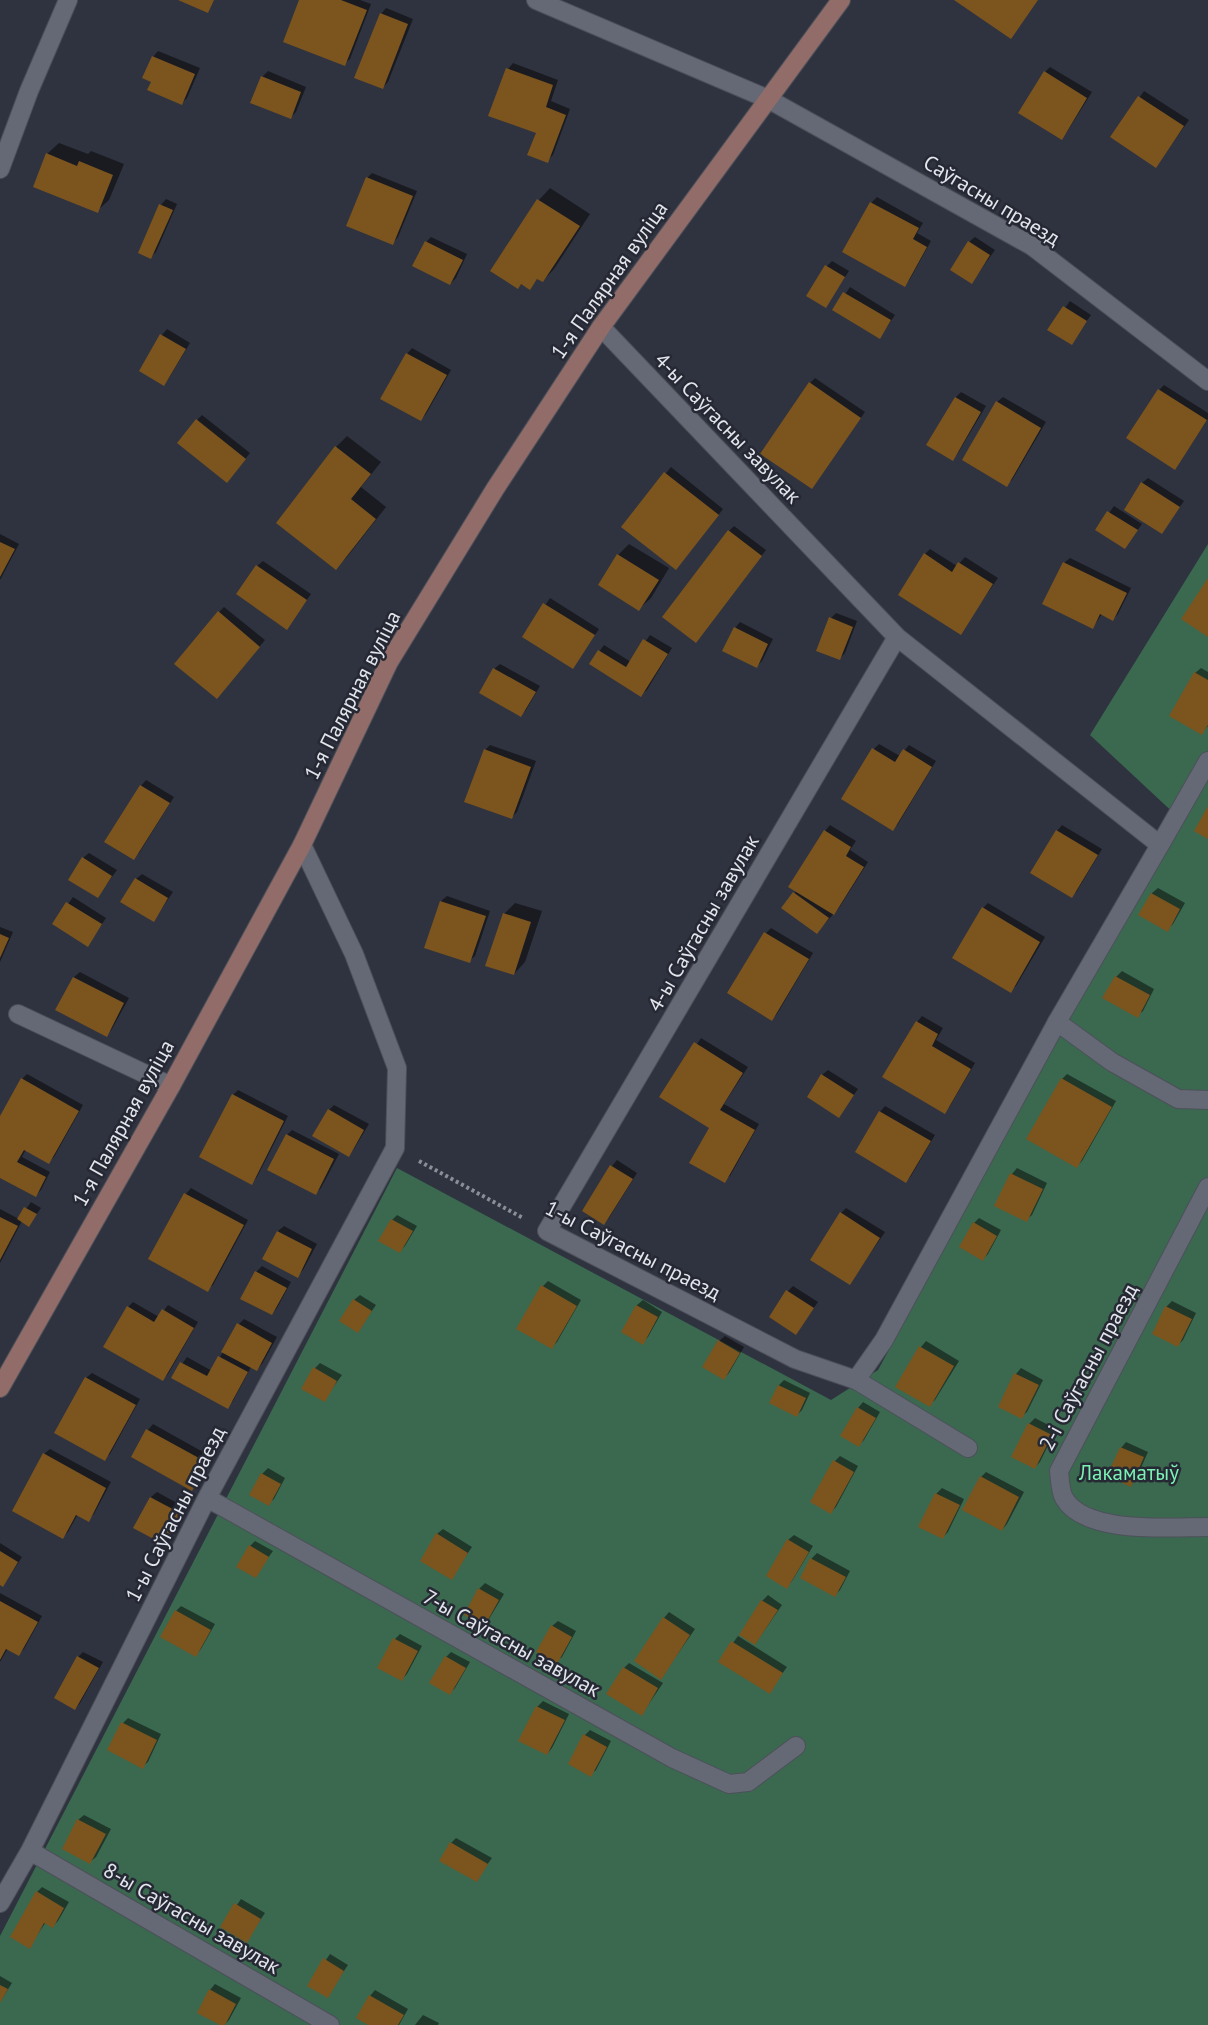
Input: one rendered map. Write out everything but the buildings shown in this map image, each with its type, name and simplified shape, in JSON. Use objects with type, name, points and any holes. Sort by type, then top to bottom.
[{"type":"street","points":[[0,169],[29,91],[68,0]]},
{"type":"street","name":"Саўгасны праезд","points":[[536,0],[768,99],[1032,246],[1208,381]]},
{"type":"street","name":"1-я Палярная вуліца","points":[[0,1388],[171,1086],[302,845],[389,662],[495,489],[601,327],[841,0]]},
{"type":"street","name":"4-ы Саўгасны завулак","points":[[601,327],[897,637],[1160,845]]},
{"type":"street","name":"4-ы Саўгасны завулак","points":[[547,1232],[897,637]]},
{"type":"street","points":[[856,1380],[884,1340],[1057,1022],[1208,762]]},
{"type":"street","name":"1-ы Саўгасны праезд","points":[[0,1903],[30,1851],[207,1498],[394,1148],[397,1068],[354,954],[302,845]]},
{"type":"street","points":[[18,1014],[171,1086]]},
{"type":"street","points":[[1057,1022],[1112,1062],[1178,1099],[1208,1100]]},
{"type":"street","name":"2-і Саўгасны праезд","points":[[1208,1187],[1059,1471],[1063,1497],[1079,1514],[1116,1526],[1208,1527]]},
{"type":"street","name":"1-ы Саўгасны праезд","points":[[547,1232],[795,1359],[856,1380],[968,1448]]},
{"type":"street","name":"7-ы Саўгасны завулак","points":[[207,1498],[672,1758],[729,1784],[748,1782],[795,1746]]},
{"type":"street","name":"8-ы Саўгасны завулак","points":[[30,1851],[330,2025]]},
{"type":"path","name":"1-ы Саўгасны праезд","points":[[394,1148],[547,1232]]},
{"type":"green space","name":"Лакаматыў","points":[[1208,544],[1208,2025],[0,2025],[0,1936],[397,1168],[831,1400],[878,1370],[1179,818],[1090,735]]}]
